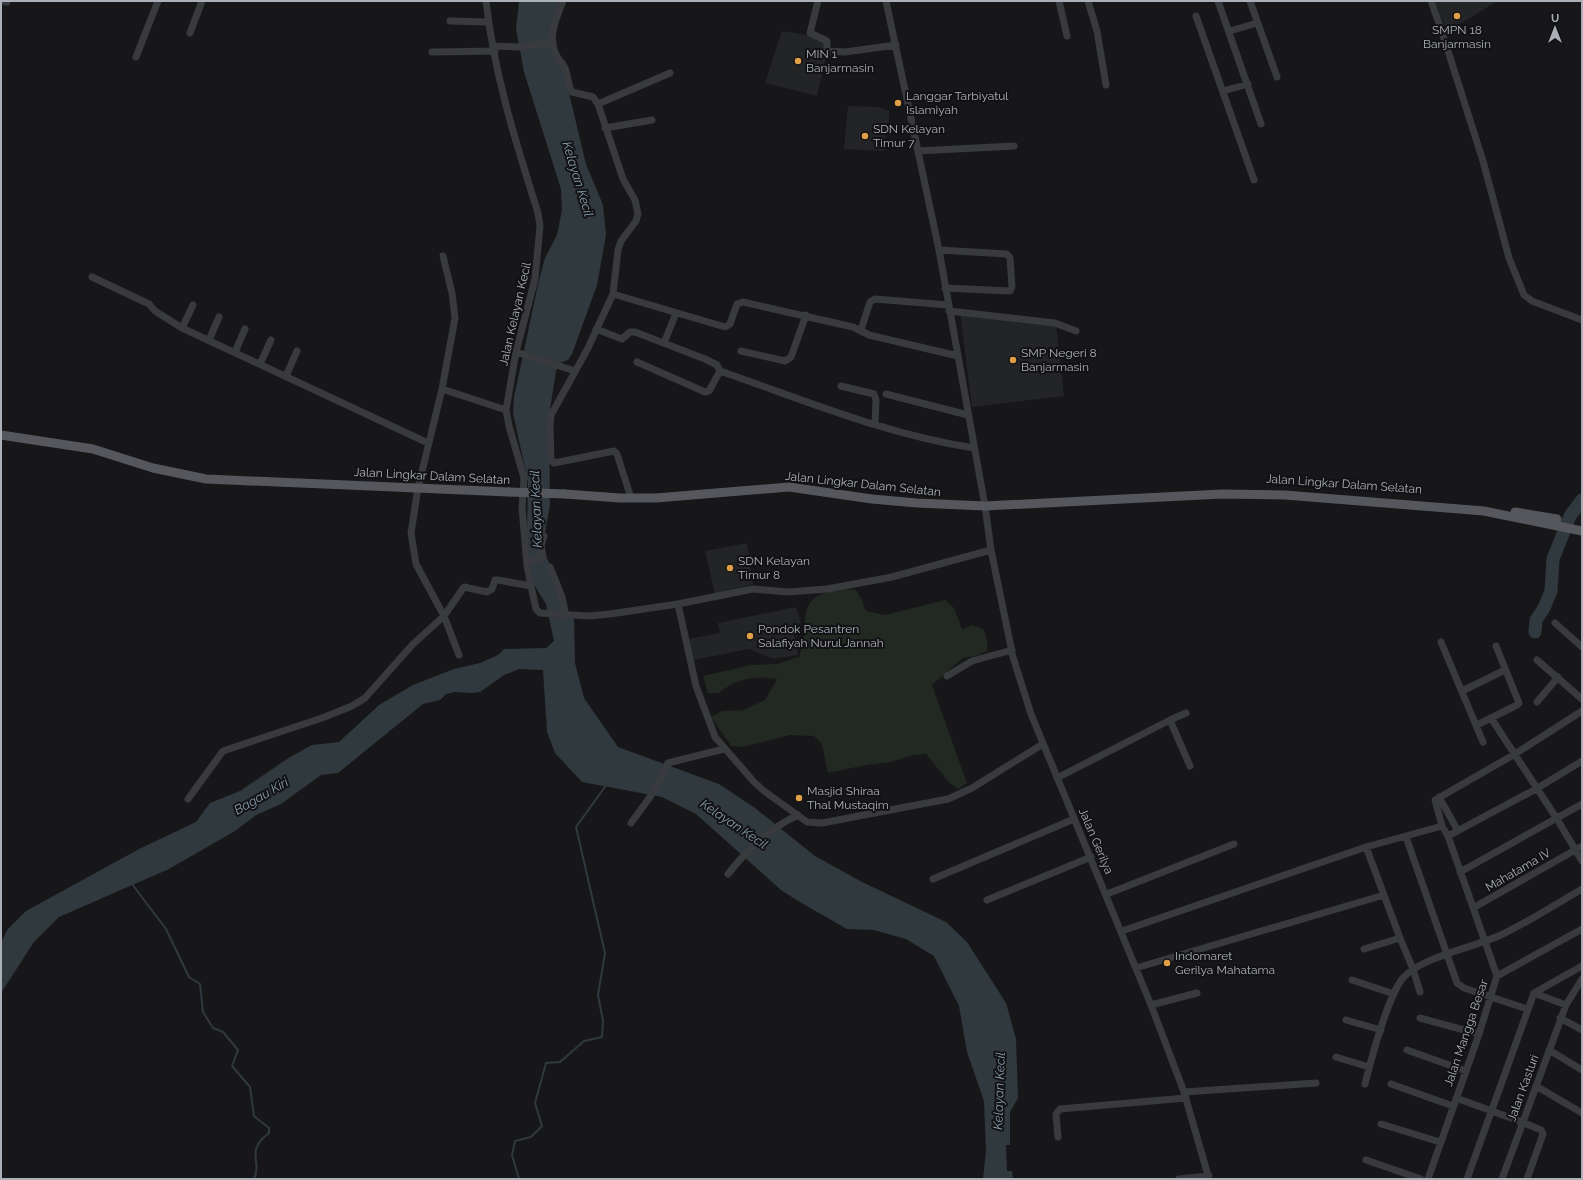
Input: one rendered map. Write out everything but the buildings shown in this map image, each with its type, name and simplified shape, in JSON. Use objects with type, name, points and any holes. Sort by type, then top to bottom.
[{"type":"main road","name":"Jalan Lingkar Dalam Selatan","points":[[1,436],[93,449],[153,468],[206,479],[631,498],[694,495],[766,487],[789,487],[872,499],[917,503],[985,506],[1222,494],[1285,495],[1484,511],[1556,522],[1579,528]]},
{"type":"street","points":[[136,57],[158,1]]},
{"type":"street","points":[[190,33],[202,1]]},
{"type":"street","name":"Jalan Kelayan Kecil","points":[[486,1],[488,22],[512,131],[540,221],[535,280],[506,410],[524,478],[522,508],[531,586],[538,611],[549,615],[566,616]]},
{"type":"street","points":[[564,1],[554,23],[552,43],[558,59],[563,63],[572,92],[593,97],[598,104],[623,179],[635,200],[638,214],[636,221],[621,242],[618,250],[614,294],[587,350],[550,418],[552,462],[554,463],[614,451],[617,454],[631,498]]},
{"type":"street","points":[[818,1],[810,34],[826,40],[827,51],[845,52],[896,46]]},
{"type":"street","name":"Jalan Gerilya","points":[[886,1],[938,250],[992,550],[1012,650],[1023,692],[1057,778],[1107,894],[1152,1005],[1185,1095],[1209,1178]]},
{"type":"street","points":[[1058,1],[1067,36]]},
{"type":"street","points":[[1088,1],[1097,31],[1106,85]]},
{"type":"street","points":[[1218,1],[1230,31],[1261,124]]},
{"type":"street","points":[[1250,1],[1277,76]]},
{"type":"street","points":[[1431,1],[1483,161],[1509,258],[1524,295],[1532,301],[1582,320]]},
{"type":"street","points":[[1196,16],[1254,180]]},
{"type":"street","points":[[450,21],[488,22]]},
{"type":"street","points":[[1230,31],[1258,23]]},
{"type":"street","points":[[432,52],[518,47],[552,43]]},
{"type":"street","points":[[598,104],[670,73]]},
{"type":"street","points":[[1223,91],[1248,84]]},
{"type":"street","points":[[605,128],[652,120]]},
{"type":"street","points":[[918,151],[1014,146]]},
{"type":"street","points":[[938,250],[995,252],[1007,254],[1010,258],[1012,287],[1010,291],[945,288]]},
{"type":"street","points":[[443,256],[452,293],[455,318],[442,389],[418,488],[411,533],[414,556],[444,616],[459,655]]},
{"type":"street","points":[[92,277],[149,304],[155,311],[182,328],[428,443]]},
{"type":"street","points":[[614,294],[676,313],[726,326],[730,324],[739,302],[853,326],[869,334],[958,356]]},
{"type":"street","points":[[861,330],[870,302],[874,299],[1055,323],[1076,331]]},
{"type":"street","points":[[182,328],[193,305]]},
{"type":"street","points":[[664,343],[676,313]]},
{"type":"street","points":[[741,351],[785,361],[788,360],[791,357],[806,315]]},
{"type":"street","points":[[209,340],[219,317]]},
{"type":"street","points":[[235,352],[245,328]]},
{"type":"street","points":[[596,329],[622,339],[630,332],[635,332],[717,365],[720,371],[896,432],[945,444],[974,448]]},
{"type":"street","points":[[260,364],[271,340]]},
{"type":"street","points":[[286,376],[297,351]]},
{"type":"street","points":[[518,352],[575,371]]},
{"type":"street","points":[[637,362],[706,392],[709,391],[720,371]]},
{"type":"street","points":[[841,386],[874,394],[876,400],[875,424]]},
{"type":"street","points":[[442,389],[506,410]]},
{"type":"street","points":[[886,394],[968,415]]},
{"type":"street","points":[[528,563],[543,557],[541,546],[544,536]]},
{"type":"street","points":[[550,567],[562,597],[566,616],[610,614],[678,604],[753,589],[788,592],[865,583],[992,550]]},
{"type":"street","points":[[188,799],[223,751],[322,718],[352,706],[365,698],[404,654],[444,616],[464,586],[488,592],[492,589],[495,580],[498,580],[531,586]]},
{"type":"street","points":[[678,604],[696,686],[710,729],[724,750],[754,782],[807,822],[822,823],[948,799],[972,788],[1043,744]]},
{"type":"street","points":[[1555,623],[1582,647]]},
{"type":"street","points":[[1441,642],[1484,742]]},
{"type":"street","points":[[1477,725],[1518,704],[1518,700],[1496,646]]},
{"type":"street","points":[[947,676],[977,659],[1012,650]]},
{"type":"street","points":[[1536,660],[1558,677],[1582,699]]},
{"type":"street","points":[[1462,691],[1505,670]]},
{"type":"street","points":[[1537,702],[1558,677]]},
{"type":"street","points":[[1458,831],[1439,797],[1515,754],[1582,711]]},
{"type":"street","points":[[1057,778],[1186,712]]},
{"type":"street","points":[[1491,718],[1557,819],[1582,861]]},
{"type":"street","points":[[1170,720],[1190,766]]},
{"type":"street","points":[[631,823],[650,797],[666,765],[671,761],[724,750]]},
{"type":"street","points":[[1448,836],[1581,762]]},
{"type":"street","name":"Jalan Mangga Besar","points":[[1428,1179],[1479,1034],[1497,976],[1448,836],[1442,826],[1435,801],[1439,797]]},
{"type":"street","points":[[1460,872],[1582,804]]},
{"type":"street","points":[[728,874],[746,853],[776,828],[798,815]]},
{"type":"street","points":[[933,879],[1074,819]]},
{"type":"street","points":[[1122,931],[1366,847],[1442,826]]},
{"type":"street","points":[[1406,837],[1457,983],[1464,988],[1527,1009]]},
{"type":"street","points":[[1107,894],[1234,844]]},
{"type":"street","name":"Mahatama IV","points":[[1473,908],[1582,846]]},
{"type":"street","points":[[1366,847],[1413,969],[1420,992]]},
{"type":"street","points":[[987,900],[1091,857]]},
{"type":"street","points":[[1365,1084],[1369,1067],[1394,994],[1402,979],[1413,969],[1448,954],[1504,934],[1582,888]]},
{"type":"street","points":[[1136,968],[1384,895]]},
{"type":"street","points":[[1497,976],[1582,929]]},
{"type":"street","points":[[1364,950],[1400,938]]},
{"type":"street","points":[[1467,1179],[1534,993],[1582,966]]},
{"type":"street","points":[[1352,980],[1394,994]]},
{"type":"street","name":"Jalan Kasturi","points":[[1502,1179],[1560,1018],[1566,1005],[1581,984]]},
{"type":"street","points":[[1152,1005],[1197,993]]},
{"type":"street","points":[[1534,993],[1566,1005]]},
{"type":"street","points":[[1420,1018],[1479,1034]]},
{"type":"street","points":[[1560,1018],[1582,1030]]},
{"type":"street","points":[[1346,1020],[1381,1030]]},
{"type":"street","points":[[1407,1050],[1466,1071]]},
{"type":"street","points":[[1549,1050],[1582,1070]]},
{"type":"street","points":[[1336,1057],[1369,1067]]},
{"type":"street","points":[[1058,1137],[1056,1114],[1060,1109],[1185,1095],[1316,1083]]},
{"type":"street","points":[[1391,1084],[1453,1106]]},
{"type":"street","points":[[1536,1086],[1582,1113]]},
{"type":"street","points":[[1456,1098],[1540,1130],[1543,1134],[1527,1179]]},
{"type":"street","points":[[1381,1124],[1440,1142]]},
{"type":"street","points":[[1366,1160],[1421,1179]]},
{"type":"street","points":[[1179,1179],[1209,1178]]},
{"type":"shaded area","name":"SMPN 18 Banjarmasin","points":[[1435,1],[1498,1],[1447,32]]},
{"type":"shaded area","name":"MIN 1 Banjarmasin","points":[[782,31],[830,39],[817,96],[765,83]]},
{"type":"shaded area","name":"SDN Kelayan Timur 7","points":[[848,106],[879,107],[889,111],[889,122],[886,123],[884,151],[844,149]]},
{"type":"shaded area","name":"SMP Negeri 8 Banjarmasin","points":[[960,312],[1056,324],[1064,396],[972,407]]},
{"type":"shaded area","name":"SDN Kelayan Timur 8","points":[[747,543],[753,584],[715,594],[705,551]]},
{"type":"shaded area","points":[[844,589],[856,590],[866,611],[885,615],[945,600],[954,608],[962,629],[973,625],[984,630],[987,640],[987,651],[976,656],[963,658],[932,685],[967,783],[958,789],[948,781],[926,754],[913,755],[891,762],[866,765],[828,773],[822,744],[814,736],[790,735],[743,747],[731,746],[711,717],[722,711],[744,710],[765,700],[777,679],[746,679],[732,684],[719,693],[708,693],[703,676],[751,665],[777,664],[799,657],[803,645],[806,612],[809,604],[816,597],[827,592]]},
{"type":"shaded area","name":"Pondok Pesantren Salafiyah Nurul Jannah","points":[[796,607],[801,623],[793,628],[798,655],[773,659],[749,649],[693,660],[689,639],[720,633],[718,623]]},
{"type":"water","points":[[519,1],[559,1],[552,23],[549,40],[563,68],[586,164],[603,205],[606,235],[597,285],[572,354],[568,360],[560,363],[556,371],[549,416],[550,505],[543,544],[545,554],[563,592],[567,610],[574,617],[575,663],[584,698],[618,747],[719,784],[755,808],[815,856],[860,881],[946,922],[967,942],[1006,1003],[1016,1039],[1018,1098],[1010,1112],[1010,1145],[1006,1145],[1007,1171],[1012,1171],[1013,1179],[983,1179],[986,1151],[984,1101],[967,1052],[959,1006],[934,956],[906,939],[874,930],[847,929],[798,901],[781,890],[696,814],[662,797],[582,782],[555,753],[547,732],[543,670],[519,669],[504,675],[480,692],[455,692],[446,694],[440,700],[423,704],[338,773],[321,775],[281,804],[256,815],[235,831],[169,869],[59,917],[34,942],[1,993],[1,943],[7,930],[26,911],[141,848],[196,822],[210,803],[240,791],[290,757],[312,745],[339,742],[379,705],[413,685],[454,669],[480,663],[498,655],[504,649],[546,648],[554,641],[546,604],[533,583],[527,533],[528,482],[513,413],[514,397],[539,280],[545,258],[557,235],[562,210],[561,189],[524,72],[516,29]]},
{"type":"waterway","points":[[1535,632],[1536,620],[1544,608],[1551,591],[1553,559],[1570,516],[1582,500]]},
{"type":"waterway","points":[[519,1179],[512,1155],[515,1141],[531,1137],[542,1126],[535,1103],[546,1063],[560,1062],[584,1041],[602,1037],[603,1021],[598,995],[605,953],[576,827],[607,784]]},
{"type":"waterway","points":[[132,884],[166,929],[189,977],[200,984],[203,1012],[213,1028],[223,1032],[238,1050],[232,1066],[250,1087],[254,1116],[269,1128],[269,1133],[257,1146],[257,1167],[254,1179]]},
{"type":"place","name":"SMPN 18 Banjarmasin","points":[[1457,16]]},
{"type":"place","name":"MIN 1 Banjarmasin","points":[[798,61]]},
{"type":"place","name":"Langgar Tarbiyatul Islamiyah","points":[[898,103]]},
{"type":"place","name":"SDN Kelayan Timur 7","points":[[865,136]]},
{"type":"place","name":"SMP Negeri 8 Banjarmasin","points":[[1013,360]]},
{"type":"place","name":"SDN Kelayan Timur 8","points":[[730,568]]},
{"type":"place","name":"Pondok Pesantren Salafiyah Nurul Jannah","points":[[750,636]]},
{"type":"place","name":"Masjid Shiraa Thal Mustaqim","points":[[799,798]]},
{"type":"place","name":"Indomaret Gerilya Mahatama","points":[[1167,963]]},
{"type":"water label","name":"Kelayan Kecil","points":[[578,179]]},
{"type":"water label","name":"Kelayan Kecil","points":[[536,509]]},
{"type":"water label","name":"Bagau Kiri","points":[[261,796]]},
{"type":"water label","name":"Kelayan Kecil","points":[[734,824]]},
{"type":"water label","name":"Kelayan Kecil","points":[[999,1091]]}]
